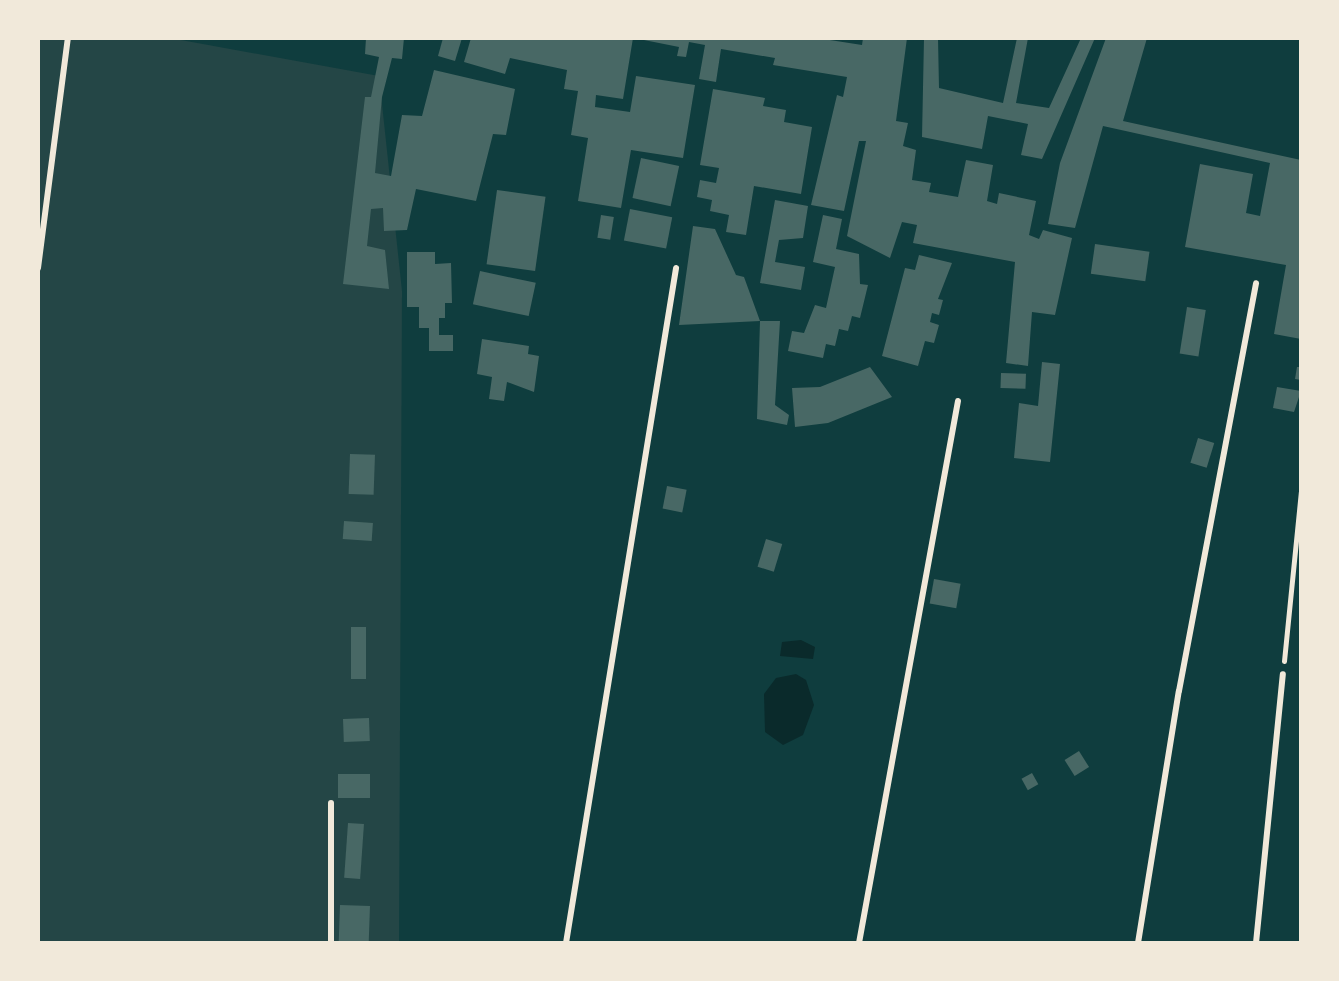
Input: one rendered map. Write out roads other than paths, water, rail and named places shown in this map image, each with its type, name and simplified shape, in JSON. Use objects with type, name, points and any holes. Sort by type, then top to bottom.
[{"type":"lane","points":[[38,268],[68,38]]},
{"type":"lane","points":[[566,943],[676,268]]},
{"type":"lane","points":[[1138,943],[1179,691],[1256,283]]},
{"type":"lane","points":[[859,943],[958,401]]},
{"type":"lane","points":[[1256,943],[1283,674]]},
{"type":"lane","points":[[331,803],[331,943]]}]
